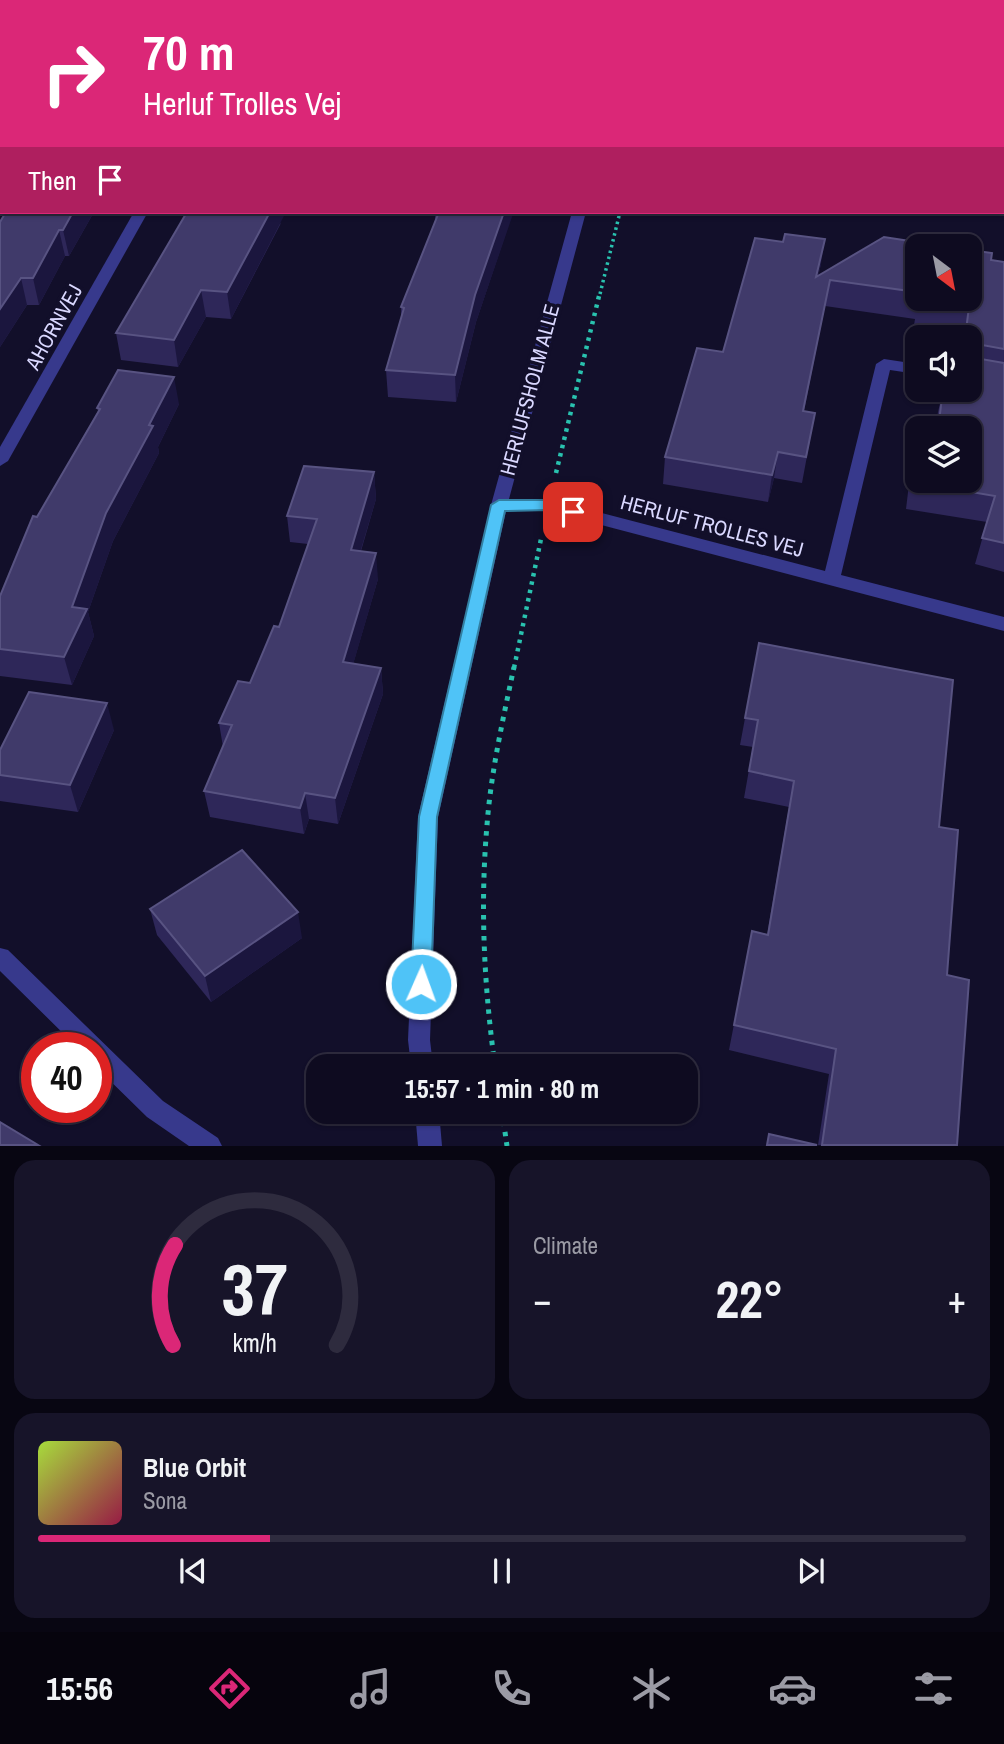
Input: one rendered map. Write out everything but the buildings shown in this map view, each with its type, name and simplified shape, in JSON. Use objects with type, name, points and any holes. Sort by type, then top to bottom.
[{"type":"street","name":"AHORNVEJ","points":[[0,461],[140,214]]},
{"type":"street","name":"HERLUFSHOLM ALLE","points":[[421,1054],[428,817],[499,505],[578,214]]},
{"type":"street","points":[[831,581],[884,364],[905,367]]},
{"type":"street","name":"HERLUF TROLLES VEJ","points":[[499,505],[548,505],[1004,624]]},
{"type":"street","points":[[0,957],[77,1032]]},
{"type":"street","points":[[112,1067],[155,1109],[210,1146]]},
{"type":"street","points":[[428,1124],[430,1146]]},
{"type":"path","points":[[493,1054],[488,1022],[484,894],[491,791],[548,505],[620,214]]},
{"type":"path","points":[[504,1124],[507,1146]]},
{"type":"route","points":[[421,984],[428,817],[499,505],[548,505],[573,512]]}]
